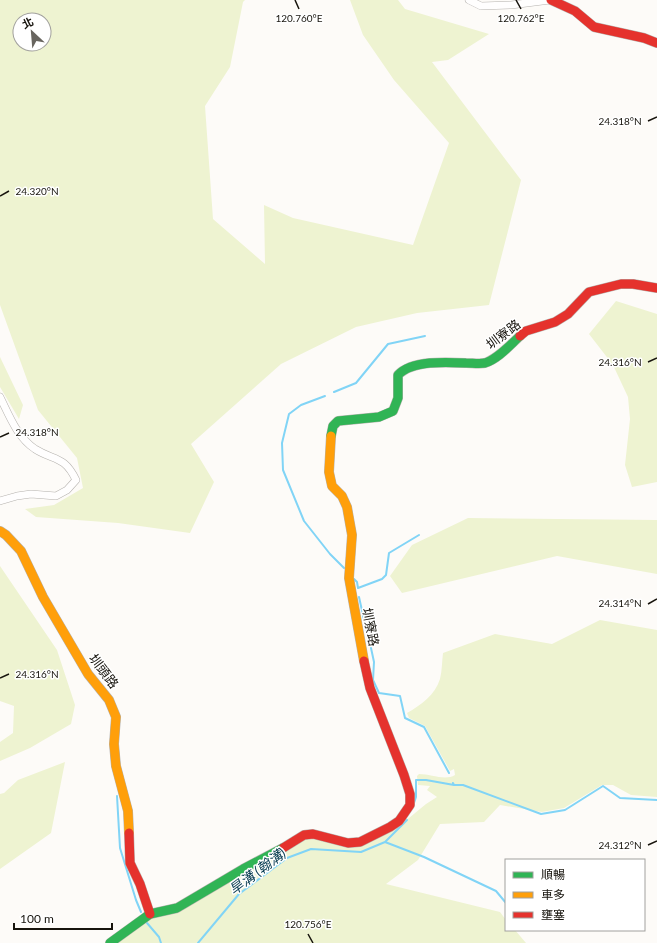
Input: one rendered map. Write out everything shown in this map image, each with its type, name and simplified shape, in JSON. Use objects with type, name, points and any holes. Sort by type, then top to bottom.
[{"type":"street","points":[[469,0],[482,6],[511,5],[551,0],[575,12],[594,26],[644,38],[657,43]]},
{"type":"street","name":"圳寮路","points":[[110,943],[134,924],[150,914],[177,908],[304,835],[313,834],[348,843],[360,842],[390,827],[399,820],[410,805],[410,794],[370,688],[360,640],[349,578],[352,535],[347,507],[342,496],[332,486],[329,472],[331,432],[338,421],[379,417],[393,411],[398,398],[398,376],[401,370],[421,364],[484,363],[493,359],[526,331],[555,322],[568,314],[590,292],[621,284],[633,284],[657,288]]},
{"type":"street","points":[[0,397],[14,425],[21,435],[35,449],[62,461],[72,472],[76,480],[67,490],[56,496],[31,494],[0,501]]},
{"type":"street","name":"圳頭路","points":[[0,531],[6,535],[21,551],[43,597],[80,661],[88,674],[110,700],[116,717],[114,744],[116,766],[128,811],[130,863],[140,884],[150,914]]},
{"type":"green space","points":[[0,0],[245,0],[243,2],[230,67],[205,106],[213,219],[265,264],[264,205],[293,218],[413,245],[449,143],[394,80],[363,35],[350,0],[398,0],[405,9],[489,34],[448,60],[432,62],[521,180],[489,305],[417,313],[356,327],[281,364],[191,444],[214,482],[190,533],[118,523],[36,517],[25,509],[54,505],[83,488],[77,458],[38,410],[0,305]]},
{"type":"green space","points":[[616,301],[657,314],[657,482],[632,487],[625,465],[630,419],[628,397],[613,365],[589,334]]},
{"type":"green space","points":[[0,357],[23,405],[19,419],[0,387]]},
{"type":"green space","points":[[468,518],[657,520],[657,574],[557,556],[402,593],[390,576],[412,545]]},
{"type":"green space","points":[[0,566],[57,650],[75,705],[71,724],[30,748],[0,761],[0,742],[13,733],[14,706],[0,701]]},
{"type":"green space","points":[[600,620],[657,630],[657,797],[631,795],[613,785],[602,785],[564,808],[542,812],[500,805],[484,822],[440,824],[418,860],[386,884],[500,912],[505,919],[505,931],[516,931],[526,943],[114,943],[143,921],[305,838],[314,837],[359,845],[409,818],[437,797],[427,790],[430,786],[418,785],[417,776],[419,774],[442,777],[451,777],[455,775],[454,769],[450,771],[425,726],[409,718],[407,713],[431,695],[438,685],[442,669],[443,653],[495,634],[552,644]]},
{"type":"green space","points":[[65,762],[51,833],[0,869],[0,794],[4,793],[18,780]]},
{"type":"waterway","name":"旱溝 (翰溝)","points":[[334,392],[356,383],[388,344],[425,336]]},
{"type":"waterway","name":"旱溝 (翰溝)","points":[[325,396],[301,405],[289,414],[282,443],[283,470],[304,521],[330,554],[344,568]]},
{"type":"waterway","points":[[358,588],[382,579],[386,575],[389,553],[419,535]]},
{"type":"waterway","name":"旱溝 (翰溝)","points":[[354,579],[357,582],[358,588]]},
{"type":"waterway","name":"旱溝 (翰溝)","points":[[359,597],[368,638]]},
{"type":"waterway","name":"旱溝 (翰溝)","points":[[371,648],[374,662],[373,680],[379,693],[400,696],[405,718],[424,727],[449,773]]},
{"type":"waterway","name":"旱溝 (翰溝)","points":[[414,803],[416,797],[416,780],[426,780],[454,785],[453,783]]},
{"type":"waterway","points":[[454,785],[463,785],[541,814],[565,810],[603,786],[620,798],[657,800]]},
{"type":"waterway","points":[[117,796],[120,848],[141,912]]},
{"type":"waterway","name":"旱溝 (翰溝)","points":[[198,943],[239,894],[287,858],[311,849],[361,852],[385,842],[407,820]]},
{"type":"waterway","points":[[385,842],[424,857],[496,891],[505,902]]},
{"type":"waterway","points":[[147,923],[159,937],[161,943]]},
{"type":"traffic: fast","points":[[331,436],[333,426],[338,421],[379,417],[393,411],[398,398],[398,375],[404,370],[421,364],[430,363],[485,363],[499,355],[520,336]]},
{"type":"traffic: fast","points":[[110,943],[150,914],[177,908],[243,869],[283,848]]},
{"type":"traffic: slow","points":[[331,436],[329,472],[332,486],[342,496],[347,507],[352,535],[349,578],[364,661]]},
{"type":"traffic: slow","points":[[0,531],[6,535],[21,551],[43,597],[88,674],[109,700],[116,717],[114,744],[116,766],[128,811],[129,833]]},
{"type":"traffic: jam","points":[[551,0],[575,11],[594,27],[644,38],[657,43]]},
{"type":"traffic: jam","points":[[520,336],[526,331],[555,322],[568,314],[589,292],[621,284],[633,284],[657,288]]},
{"type":"traffic: jam","points":[[283,848],[304,835],[313,834],[348,843],[360,842],[399,821],[410,805],[410,794],[404,775],[370,688],[364,661]]},
{"type":"traffic: jam","points":[[129,833],[130,863],[140,884],[150,914]]}]
